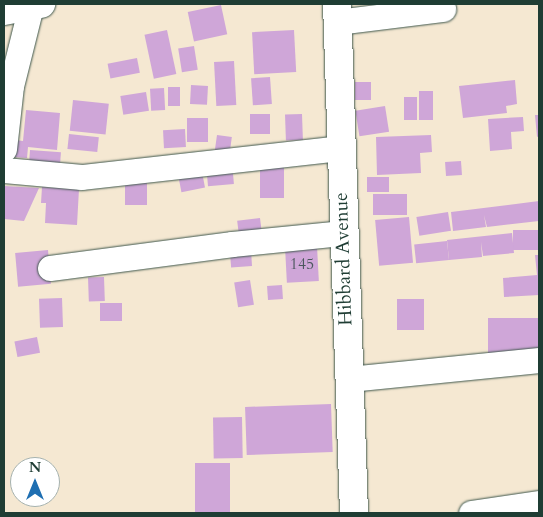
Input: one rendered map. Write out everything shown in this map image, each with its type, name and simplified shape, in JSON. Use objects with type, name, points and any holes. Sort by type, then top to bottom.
[{"type":"main road","points":[[4,11],[36,5]]},
{"type":"main road","name":"Hibbard Avenue","points":[[337,13],[340,148],[354,513]]},
{"type":"street","points":[[4,149],[11,86],[36,5]]},
{"type":"street","points":[[337,13],[443,9]]},
{"type":"street","points":[[4,170],[82,177],[340,148]]},
{"type":"street","points":[[50,268],[232,244],[343,233]]},
{"type":"street","points":[[349,379],[539,360]]},
{"type":"street","points":[[471,513],[539,503]]},
{"type":"building","points":[[221,5],[227,34],[194,41],[188,12]]},
{"type":"building","points":[[167,30],[176,74],[154,79],[145,35]]},
{"type":"building","points":[[294,30],[296,72],[254,74],[252,32]]},
{"type":"building","points":[[194,46],[198,70],[182,72],[178,49]]},
{"type":"building","points":[[137,58],[140,73],[110,78],[108,64]]},
{"type":"building","points":[[234,61],[236,105],[216,106],[214,62]]},
{"type":"building","points":[[270,77],[272,104],[253,105],[251,78]]},
{"type":"building","points":[[515,80],[517,104],[506,106],[507,113],[463,118],[459,86]]},
{"type":"building","points":[[355,82],[371,82],[371,100],[355,100]]},
{"type":"building","points":[[191,85],[208,86],[207,105],[190,104]]},
{"type":"building","points":[[168,87],[180,87],[180,106],[168,106]]},
{"type":"building","points":[[164,88],[165,110],[151,111],[150,89]]},
{"type":"building","points":[[419,91],[433,91],[433,120],[419,120]]},
{"type":"building","points":[[146,92],[149,111],[123,115],[120,96]]},
{"type":"building","points":[[404,97],[417,97],[417,120],[404,120]]},
{"type":"building","points":[[73,100],[109,104],[106,135],[70,131]]},
{"type":"building","points":[[385,106],[389,132],[359,136],[355,111]]},
{"type":"building","points":[[26,110],[60,113],[57,150],[28,147],[27,158],[13,157],[15,140],[23,141]]},
{"type":"building","points":[[250,114],[270,114],[270,134],[250,134]]},
{"type":"building","points":[[302,114],[303,140],[286,141],[285,115]]},
{"type":"building","points":[[535,115],[539,115],[539,136],[537,137]]},
{"type":"building","points":[[523,117],[524,131],[511,132],[512,149],[490,151],[488,119]]},
{"type":"building","points":[[187,118],[208,118],[208,142],[187,142]]},
{"type":"building","points":[[185,129],[186,147],[164,148],[163,130]]},
{"type":"building","points":[[69,134],[99,137],[97,152],[67,149]]},
{"type":"building","points":[[217,135],[232,137],[229,154],[215,152]]},
{"type":"building","points":[[431,135],[432,152],[420,153],[421,173],[377,175],[376,137]]},
{"type":"building","points":[[30,150],[61,152],[60,166],[29,164]]},
{"type":"building","points":[[260,158],[284,158],[284,198],[260,198]]},
{"type":"building","points":[[461,161],[462,175],[446,176],[445,162]]},
{"type":"building","points":[[232,162],[234,184],[208,186],[206,164]]},
{"type":"building","points":[[201,167],[205,188],[181,192],[177,172]]},
{"type":"building","points":[[125,174],[147,174],[147,205],[125,205]]},
{"type":"building","points":[[367,177],[389,177],[389,192],[367,192]]},
{"type":"building","points":[[4,186],[39,188],[24,221],[4,219]]},
{"type":"building","points":[[42,187],[79,189],[77,225],[45,223],[46,203],[41,203]]},
{"type":"building","points":[[373,194],[407,194],[407,215],[373,215]]},
{"type":"building","points":[[539,201],[539,221],[487,227],[484,215],[486,227],[453,231],[451,212]]},
{"type":"building","points":[[448,212],[451,231],[419,236],[416,217]]},
{"type":"building","points":[[409,217],[413,263],[379,266],[375,220]]},
{"type":"building","points":[[260,218],[262,234],[239,237],[237,221]]},
{"type":"building","points":[[513,230],[539,230],[539,250],[513,250]]},
{"type":"building","points":[[512,233],[514,253],[483,256],[481,242],[482,257],[449,260],[447,240]]},
{"type":"building","points":[[447,241],[449,260],[416,263],[414,244]]},
{"type":"building","points":[[317,246],[319,281],[287,283],[285,248]]},
{"type":"building","points":[[48,250],[51,284],[18,287],[15,253]]},
{"type":"building","points":[[251,251],[252,266],[231,267],[230,252]]},
{"type":"building","points":[[535,255],[539,255],[539,295],[504,297],[503,278],[537,275]]},
{"type":"building","points":[[104,277],[105,301],[89,302],[88,278]]},
{"type":"building","points":[[250,280],[254,305],[238,307],[234,283]]},
{"type":"building","points":[[282,285],[283,299],[268,300],[267,286]]},
{"type":"building","points":[[62,298],[63,327],[40,328],[39,299]]},
{"type":"building","points":[[397,299],[424,299],[424,330],[397,330]]},
{"type":"building","points":[[100,303],[122,303],[122,321],[100,321]]},
{"type":"building","points":[[488,318],[539,318],[539,359],[488,359]]},
{"type":"building","points":[[37,337],[40,353],[17,357],[14,341]]},
{"type":"building","points":[[331,404],[333,452],[247,455],[245,407]]},
{"type":"building","points":[[242,417],[243,458],[214,458],[213,418]]},
{"type":"building","points":[[195,463],[230,463],[230,513],[195,513]]}]
